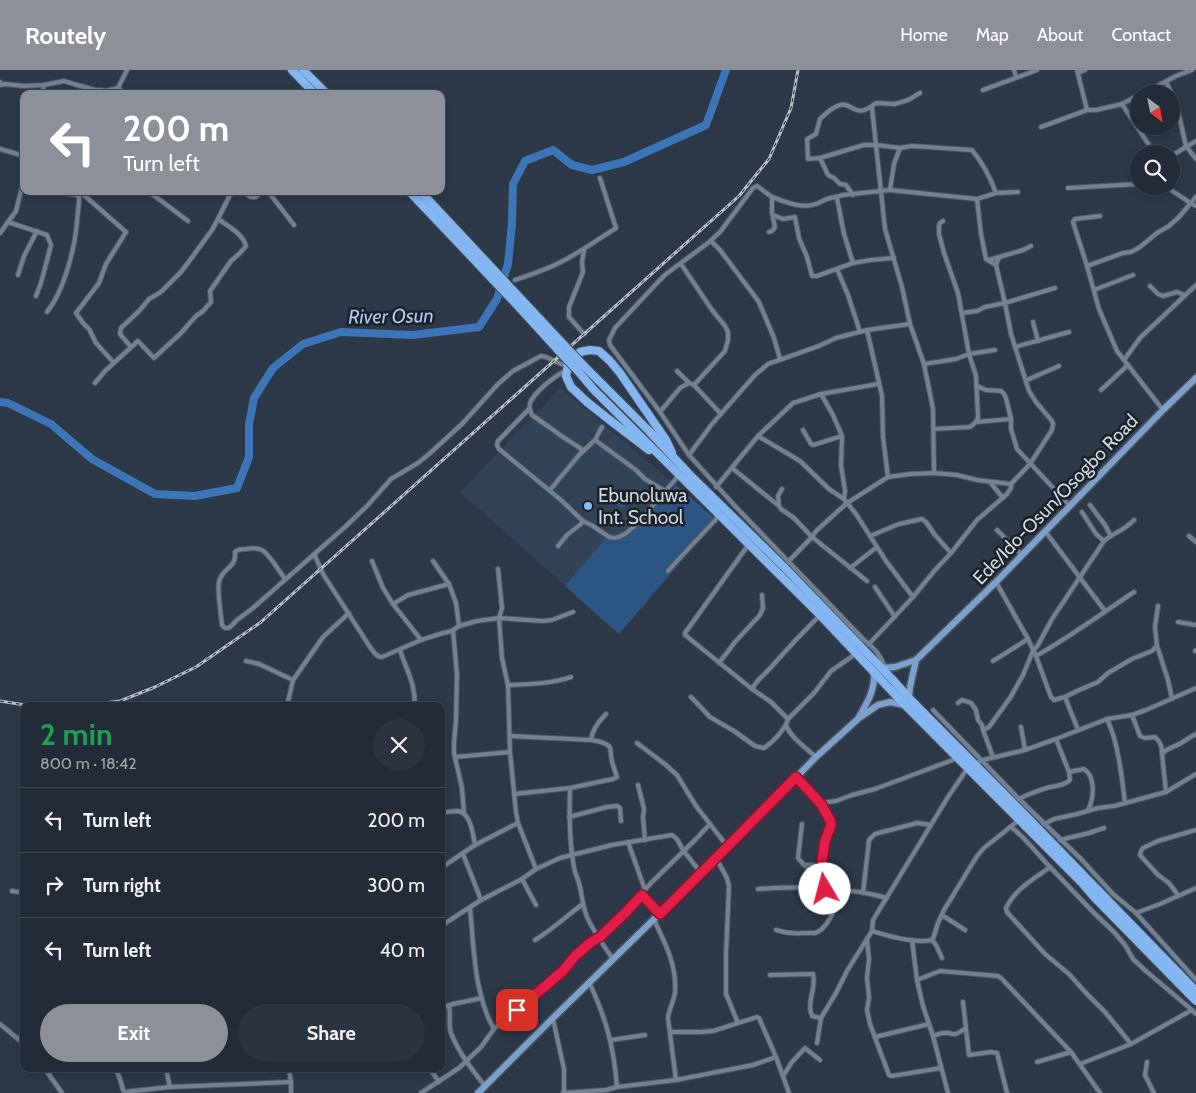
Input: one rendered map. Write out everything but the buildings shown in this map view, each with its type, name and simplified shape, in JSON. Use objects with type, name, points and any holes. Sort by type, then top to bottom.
[{"type":"highway","points":[[292,70],[311,90]]},
{"type":"highway","points":[[303,70],[323,90]]},
{"type":"highway","points":[[413,195],[520,302],[580,368],[649,431],[712,497],[784,567],[880,669],[907,702],[967,768],[1082,883],[1147,942],[1196,992]]},
{"type":"highway","points":[[423,195],[483,264]]},
{"type":"highway","points":[[664,458],[644,446],[587,402],[572,387],[566,376],[568,367],[580,352],[599,351],[610,360],[666,440],[675,459]]},
{"type":"highway","points":[[580,368],[594,390],[857,653],[880,669]]},
{"type":"highway","points":[[907,702],[979,762],[1050,835],[1096,894],[1196,1001]]},
{"type":"main road","name":"Ede/Ido-Osun/Osogbo Road","points":[[916,660],[996,582],[1163,410],[1194,382]]},
{"type":"main road","points":[[859,718],[872,694],[880,669],[895,667],[916,660]]},
{"type":"main road","points":[[478,1093],[816,757],[859,718],[872,709],[883,703],[907,702],[916,660]]},
{"type":"street","points":[[112,90],[118,88],[127,70]]},
{"type":"street","points":[[1014,70],[1016,77]]},
{"type":"street","points":[[983,90],[1037,70]]},
{"type":"street","points":[[1085,70],[1077,71],[1087,110]]},
{"type":"street","points":[[1160,85],[1192,70]]},
{"type":"street","points":[[0,85],[44,85],[64,81],[96,90]]},
{"type":"street","points":[[1166,82],[1176,102],[1186,146],[1196,158]]},
{"type":"street","points":[[43,90],[44,85]]},
{"type":"street","points":[[920,93],[908,100],[895,104],[874,104],[872,108],[863,111],[857,111],[845,105],[840,105],[820,119],[816,134],[807,139],[808,159],[820,158],[864,145],[972,150],[988,172],[996,193]]},
{"type":"street","points":[[1041,127],[1087,110],[1096,110],[1122,104],[1130,100]]},
{"type":"street","points":[[1122,104],[1149,145]]},
{"type":"street","points":[[872,108],[886,228],[910,324],[924,364],[933,410],[934,473]]},
{"type":"street","points":[[1180,150],[1196,141]]},
{"type":"street","points":[[890,190],[894,164],[900,148]]},
{"type":"street","points":[[0,149],[20,155]]},
{"type":"street","points":[[820,158],[828,175],[840,184],[846,185],[853,195]]},
{"type":"street","points":[[515,280],[559,263],[584,250],[616,228],[600,178]]},
{"type":"street","points":[[843,195],[846,185]]},
{"type":"street","points":[[1068,188],[1130,185]]},
{"type":"street","points":[[880,669],[882,658],[716,487],[688,455],[660,412],[610,345],[609,340],[615,328],[658,282],[720,232],[753,188],[757,186],[772,197],[804,206],[815,205],[824,200],[843,195],[890,190],[977,199],[996,193],[1018,192]]},
{"type":"street","points":[[0,233],[16,211],[21,195]]},
{"type":"street","points":[[73,195],[82,195]]},
{"type":"street","points":[[87,195],[126,232],[106,264],[99,283],[76,313],[89,329],[96,343],[114,363]]},
{"type":"street","points":[[153,195],[188,221]]},
{"type":"street","points":[[131,347],[120,334],[121,328],[140,310],[149,298],[161,292],[181,272],[212,230],[230,195]]},
{"type":"street","points":[[271,195],[294,224]]},
{"type":"street","points":[[1180,195],[1196,206]]},
{"type":"street","points":[[47,312],[56,301],[74,248],[78,196]]},
{"type":"street","points":[[769,232],[775,227],[772,197]]},
{"type":"street","points":[[836,198],[853,263]]},
{"type":"street","points":[[1087,266],[1131,252],[1140,247],[1169,226],[1196,198]]},
{"type":"street","points":[[977,199],[986,258],[996,265]]},
{"type":"street","points":[[773,215],[784,219],[795,217],[799,238],[812,276],[817,276],[853,263],[894,258]]},
{"type":"street","points":[[1100,216],[1075,219],[1073,222],[1099,309],[1117,352],[1163,410]]},
{"type":"street","points":[[95,383],[105,371],[138,341],[154,358],[210,302],[210,291],[246,246],[245,241],[218,219]]},
{"type":"street","points":[[934,429],[970,427],[976,422],[978,417],[976,376],[969,354],[958,294],[941,244],[939,229],[940,222],[943,221]]},
{"type":"street","points":[[8,222],[47,235],[51,244],[42,282],[36,296]]},
{"type":"street","points":[[18,275],[24,256],[38,231]]},
{"type":"street","points":[[711,240],[759,302],[774,338],[780,359]]},
{"type":"street","points":[[989,260],[1031,246]]},
{"type":"street","points":[[584,250],[583,272],[569,307],[569,317],[584,334]]},
{"type":"street","points":[[869,644],[913,597],[977,520],[990,507],[1003,498],[1011,484],[1030,464],[1052,430],[1053,424],[1029,391],[1011,334],[996,265],[999,257]]},
{"type":"street","points":[[660,412],[680,388],[685,384],[691,384],[726,351],[727,346],[728,332],[725,326],[681,264]]},
{"type":"street","points":[[837,269],[860,332]]},
{"type":"street","points":[[1094,290],[1134,275]]},
{"type":"street","points":[[1124,360],[1140,338],[1196,284]]},
{"type":"street","points":[[1150,286],[1163,296],[1176,292],[1185,295]]},
{"type":"street","points":[[962,313],[977,311],[985,307],[1056,288]]},
{"type":"street","points":[[1033,322],[1038,340]]},
{"type":"street","points":[[688,455],[702,435],[760,369],[768,364],[836,338],[867,330],[910,324]]},
{"type":"street","points":[[867,330],[882,396],[883,437],[888,477]]},
{"type":"street","points":[[1015,347],[1069,332]]},
{"type":"street","points":[[924,364],[995,350]]},
{"type":"street","points":[[285,579],[260,549],[236,550],[234,563],[224,573],[218,583],[222,624],[225,628],[230,627],[253,608],[368,506],[391,479],[429,454],[462,424],[498,384],[513,371],[541,356],[568,367],[540,390],[530,404],[532,415],[563,438],[584,450]]},
{"type":"street","points":[[610,360],[627,368]]},
{"type":"street","points":[[1101,390],[1128,365]]},
{"type":"street","points":[[1027,380],[1059,366]]},
{"type":"street","points":[[677,371],[721,414]]},
{"type":"street","points":[[716,487],[758,436],[793,403],[821,394],[878,384]]},
{"type":"street","points":[[977,386],[986,390],[1001,391],[1004,394],[1017,449],[1070,506]]},
{"type":"street","points":[[821,394],[842,436],[840,465],[845,490],[844,499]]},
{"type":"street","points":[[530,410],[498,441],[499,449],[550,490],[583,520],[608,537],[619,537],[636,525],[680,474]]},
{"type":"street","points":[[976,422],[1011,419]]},
{"type":"street","points":[[550,490],[594,440],[602,427]]},
{"type":"street","points":[[803,430],[813,445],[842,436]]},
{"type":"street","points":[[758,436],[800,461],[829,489],[848,503],[886,561],[913,597]]},
{"type":"street","points":[[594,440],[636,470],[645,479],[665,491]]},
{"type":"street","points":[[732,468],[794,518],[812,537],[867,582]]},
{"type":"street","points":[[788,562],[816,531],[848,503],[888,477],[934,473],[1011,484]]},
{"type":"street","points":[[990,482],[1003,498]]},
{"type":"street","points":[[779,506],[778,496],[782,489]]},
{"type":"street","points":[[1090,505],[1111,536]]},
{"type":"street","points":[[1082,512],[1096,534],[1104,541]]},
{"type":"street","points":[[668,572],[720,515]]},
{"type":"street","points":[[870,536],[898,524],[922,519],[951,553]]},
{"type":"street","points":[[558,546],[566,535],[581,524],[583,520]]},
{"type":"street","points":[[983,730],[989,727],[1010,698],[1023,675],[1033,651],[1052,619],[1104,541],[1128,527],[1134,520]]},
{"type":"street","points":[[997,530],[1022,555]]},
{"type":"street","points":[[1045,532],[1105,611]]},
{"type":"street","points":[[1189,536],[1196,542]]},
{"type":"street","points":[[749,544],[685,633],[686,636],[719,663],[771,702],[788,719]]},
{"type":"street","points":[[850,568],[877,547]]},
{"type":"street","points":[[314,554],[323,574],[377,656],[382,657],[421,640],[477,622],[499,618],[552,620],[573,612]]},
{"type":"street","points":[[372,561],[383,588],[421,640]]},
{"type":"street","points":[[433,561],[449,584],[456,602],[460,626]]},
{"type":"street","points":[[498,569],[502,608],[499,618],[502,658],[508,685],[510,752],[514,794],[518,823],[536,869]]},
{"type":"street","points":[[996,582],[1028,639],[1051,697],[1054,700],[1098,682],[1108,673],[1132,659],[1152,651],[1157,646]]},
{"type":"street","points":[[393,604],[408,595],[449,584]]},
{"type":"street","points":[[875,587],[895,617]]},
{"type":"street","points":[[1036,656],[1055,646],[1134,592]]},
{"type":"street","points":[[719,663],[760,615],[763,608],[762,594]]},
{"type":"street","points":[[1158,606],[1155,627],[1157,646],[1172,699]]},
{"type":"street","points":[[288,702],[293,680],[323,637],[349,614]]},
{"type":"street","points":[[752,689],[760,677],[773,666],[820,615]]},
{"type":"street","points":[[1178,622],[1196,626]]},
{"type":"street","points":[[453,630],[458,675],[454,743],[455,757],[462,788],[464,814],[469,823],[475,845]]},
{"type":"street","points":[[993,661],[1028,639]]},
{"type":"street","points":[[400,650],[411,677],[415,692],[415,702]]},
{"type":"street","points":[[1152,651],[1160,656]]},
{"type":"street","points":[[787,727],[788,719],[814,693],[831,671],[857,653]]},
{"type":"street","points":[[246,661],[259,664],[293,680]]},
{"type":"street","points":[[508,685],[546,683],[572,676]]},
{"type":"street","points":[[979,762],[1056,740],[1107,719],[1146,710],[1196,688]]},
{"type":"street","points":[[691,697],[710,718],[734,731],[755,746],[764,748],[787,727]]},
{"type":"street","points":[[1065,697],[1078,730]]},
{"type":"street","points":[[958,703],[962,700],[971,703],[976,710],[978,720],[982,724],[993,757]]},
{"type":"street","points":[[933,710],[979,762],[1044,824],[1050,835],[1060,840],[1081,859],[1113,894],[1136,913],[1196,980]]},
{"type":"street","points":[[591,740],[595,728],[606,714]]},
{"type":"street","points":[[1132,714],[1140,736],[1145,738],[1155,736],[1159,740],[1166,792]]},
{"type":"street","points":[[1107,719],[1111,726],[1126,803]]},
{"type":"street","points":[[787,727],[816,757]]},
{"type":"street","points":[[1020,727],[1026,750]]},
{"type":"street","points":[[1162,754],[1167,749],[1180,744],[1196,734]]},
{"type":"street","points":[[510,736],[591,740],[609,745],[617,777],[570,788],[514,794]]},
{"type":"street","points":[[1019,799],[1070,780],[1069,772],[1056,740]]},
{"type":"street","points":[[636,743],[677,775],[727,846]]},
{"type":"street","points":[[455,757],[510,752]]},
{"type":"street","points":[[821,804],[875,789],[958,758]]},
{"type":"street","points":[[817,1043],[821,1018],[872,931],[873,920],[967,768]]},
{"type":"street","points":[[1069,772],[1084,769],[1088,772],[1092,782],[1092,798],[1088,810]]},
{"type":"street","points":[[1044,824],[1054,819],[1088,810],[1114,806],[1166,792],[1196,774]]},
{"type":"street","points":[[796,777],[825,809],[831,825],[825,841],[821,867],[825,889]]},
{"type":"street","points":[[638,785],[644,809],[643,817],[646,840]]},
{"type":"street","points":[[570,788],[569,817],[572,855],[583,904],[598,937],[614,959]]},
{"type":"street","points":[[569,817],[617,806],[620,808],[621,821]]},
{"type":"street","points":[[445,813],[459,811],[464,814]]},
{"type":"street","points":[[932,940],[941,916],[977,856],[984,848],[1019,820]]},
{"type":"street","points":[[445,865],[475,845],[518,823]]},
{"type":"street","points":[[863,893],[869,840],[875,834],[917,823],[931,826]]},
{"type":"street","points":[[421,1093],[460,1068],[481,1047],[494,1029],[563,971],[575,956],[601,936],[625,913],[651,883],[710,824]]},
{"type":"street","points":[[802,824],[799,860],[815,873]]},
{"type":"street","points":[[1011,827],[1019,833],[1114,932],[1133,959],[1196,1014]]},
{"type":"street","points":[[1060,840],[1104,828]]},
{"type":"street","points":[[1178,895],[1140,855],[1141,851],[1143,848],[1158,841],[1196,830]]},
{"type":"street","points":[[445,924],[481,900],[522,879],[536,869],[560,858],[628,842],[672,835],[678,839],[683,850],[701,873]]},
{"type":"street","points":[[628,842],[645,890]]},
{"type":"street","points":[[463,854],[481,900]]},
{"type":"street","points":[[716,858],[727,878],[729,886],[726,994],[738,1023]]},
{"type":"street","points":[[804,864],[816,864],[821,867]]},
{"type":"street","points":[[808,888],[815,873],[821,867]]},
{"type":"street","points":[[1050,867],[1015,893],[1009,900],[1006,910],[1045,954],[1070,974],[1131,1044]]},
{"type":"street","points":[[522,879],[536,906]]},
{"type":"street","points":[[758,889],[788,887],[825,889],[870,893],[887,898]]},
{"type":"street","points":[[1136,913],[1196,888]]},
{"type":"street","points":[[776,930],[793,934],[819,930],[833,914],[842,891]]},
{"type":"street","points":[[12,892],[20,893]]},
{"type":"street","points":[[642,895],[660,914]]},
{"type":"street","points":[[535,940],[583,904]]},
{"type":"street","points":[[470,908],[479,986],[486,1012],[494,1029]]},
{"type":"street","points":[[941,916],[965,930]]},
{"type":"street","points":[[654,920],[671,955],[675,992],[668,1012],[668,1018],[676,1080]]},
{"type":"street","points":[[872,931],[912,940],[932,940]]},
{"type":"street","points":[[1147,942],[1155,935]]},
{"type":"street","points":[[867,939],[869,960],[867,977],[870,998],[867,1010],[870,1024],[890,1076],[941,1068]]},
{"type":"street","points":[[912,940],[917,980],[923,1006],[948,1093]]},
{"type":"street","points":[[932,940],[942,958]]},
{"type":"street","points":[[917,980],[940,971],[998,976],[1071,1052],[1100,1093]]},
{"type":"street","points":[[770,974],[813,974],[811,1014],[821,1018]]},
{"type":"street","points":[[588,982],[597,1000],[611,1040],[617,1087]]},
{"type":"street","points":[[445,1006],[482,998]]},
{"type":"street","points":[[963,1002],[969,1055],[997,1053],[1007,1093]]},
{"type":"street","points":[[449,1005],[451,1032],[466,1062],[485,1086]]},
{"type":"street","points":[[1080,1064],[1131,1044],[1192,1010]]},
{"type":"street","points":[[553,1018],[564,1069],[563,1093],[606,1090],[676,1080],[754,1065],[776,1056]]},
{"type":"street","points":[[670,1032],[713,1031],[759,1018],[776,1056],[787,1092]]},
{"type":"street","points":[[0,1024],[18,1039]]},
{"type":"street","points":[[875,1038],[929,1024]]},
{"type":"street","points":[[933,1036],[942,1033],[956,1034],[965,1029]]},
{"type":"street","points":[[611,1040],[645,1035]]},
{"type":"street","points":[[783,1076],[804,1048],[820,1060]]},
{"type":"street","points":[[1037,1062],[1071,1052]]},
{"type":"street","points":[[1147,1062],[1146,1075],[1154,1093]]},
{"type":"street","points":[[47,1072],[62,1093]]},
{"type":"street","points":[[117,1072],[124,1093],[170,1087],[291,1082]]},
{"type":"street","points":[[167,1072],[170,1087]]},
{"type":"street","points":[[289,1072],[291,1093]]},
{"type":"street","points":[[432,1072],[439,1082]]},
{"type":"shaded area","name":"Ebunoluwa Int. School","points":[[560,388],[718,520],[619,634],[460,492]]},
{"type":"shaded area","points":[[676,485],[716,520],[619,634],[565,586],[606,538],[614,541],[622,539],[634,530]]},
{"type":"shaded area","points":[[617,492],[628,502],[622,509],[611,500]]},
{"type":"waterway","name":"River Osun","points":[[0,402],[8,403],[51,424],[92,459],[155,494],[195,496],[237,488],[249,457],[249,424],[254,398],[273,368],[303,344],[341,332],[413,335],[479,327],[497,299],[508,264],[513,184],[525,161],[553,150],[572,165],[592,170],[624,162],[706,125],[726,70]]},
{"type":"railway","points":[[112,702],[120,701],[155,687],[196,667],[261,622],[739,196],[769,159],[791,108],[798,70]]},
{"type":"railway","points":[[0,701],[20,704]]},
{"type":"place","name":"Ebunoluwa Int. School","points":[[588,506]]},
{"type":"route","points":[[517,1010],[563,971],[575,956],[601,936],[642,895],[660,914],[796,777],[825,809],[830,820],[831,825],[825,841],[821,867],[825,889]]}]
